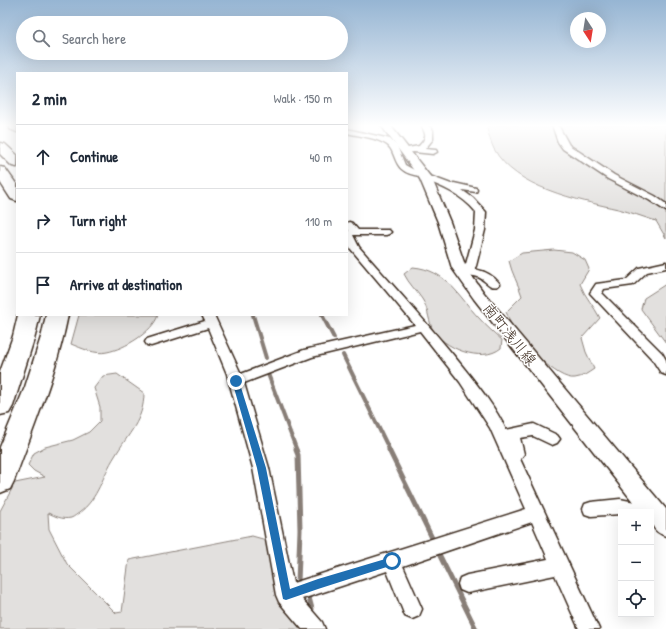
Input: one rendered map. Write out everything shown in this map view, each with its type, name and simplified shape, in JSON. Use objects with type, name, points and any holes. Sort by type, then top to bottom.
[{"type":"highway","points":[[8,154],[16,162]]},
{"type":"highway","points":[[0,171],[16,195]]},
{"type":"highway","points":[[0,406],[24,336],[29,316]]},
{"type":"highway","points":[[0,481],[37,387],[57,316]]},
{"type":"street","points":[[397,154],[402,166],[414,173],[441,183],[468,199],[481,212],[480,230],[471,266],[462,272]]},
{"type":"street","name":"南町浅川線","points":[[413,154],[424,176],[462,272],[478,296],[652,509]]},
{"type":"street","points":[[577,154],[611,177],[646,195],[666,208]]},
{"type":"street","points":[[441,183],[473,190]]},
{"type":"street","points":[[348,226],[355,233],[386,232]]},
{"type":"street","points":[[348,236],[355,248],[464,376],[497,426],[589,629]]},
{"type":"street","points":[[666,265],[643,270],[629,283],[600,286],[596,293],[657,356],[666,370]]},
{"type":"street","points":[[462,272],[474,272],[485,275],[494,284]]},
{"type":"street","points":[[151,342],[210,319],[236,381],[262,468],[286,595],[315,629]]},
{"type":"street","points":[[236,381],[309,353],[422,327]]},
{"type":"street","points":[[517,471],[519,461],[512,445],[512,434],[534,430],[552,439]]},
{"type":"street","points":[[591,510],[620,506],[637,509]]},
{"type":"street","name":"南町浅川線","points":[[654,512],[666,526]]},
{"type":"street","points":[[286,595],[536,513]]},
{"type":"street","points":[[392,561],[412,609]]},
{"type":"street","points":[[467,584],[561,565]]},
{"type":"shaded area","points":[[498,154],[666,154],[666,238],[656,221],[623,210],[585,201],[549,190],[532,183],[517,174]]},
{"type":"shaded area","points":[[554,250],[572,252],[585,260],[589,269],[580,284],[600,318],[582,338],[586,352],[594,369],[583,376],[575,378],[567,377],[559,373],[540,359],[517,333],[506,312],[522,296],[509,261],[522,253]]},
{"type":"shaded area","points":[[413,267],[425,269],[435,273],[451,285],[482,321],[502,340],[501,348],[493,353],[473,354],[463,352],[444,342],[432,328],[424,302],[404,274]]},
{"type":"shaded area","points":[[666,284],[666,343],[641,309],[644,298]]},
{"type":"shaded area","points":[[79,316],[158,316],[150,328],[137,339],[114,350],[98,353],[71,344]]},
{"type":"shaded area","points":[[117,374],[144,393],[141,411],[96,494],[86,507],[71,518],[62,518],[48,513],[49,529],[67,564],[116,613],[122,612],[129,560],[252,536],[270,541],[300,629],[0,629],[0,511],[15,483],[45,477],[34,471],[28,465],[34,453],[45,447],[73,440],[89,432],[100,421],[100,407],[94,388],[103,376]]},
{"type":"waterway","points":[[253,316],[266,358]]},
{"type":"waterway","points":[[323,316],[334,338]]},
{"type":"waterway","points":[[343,355],[390,451]]},
{"type":"waterway","points":[[268,374],[297,451]]},
{"type":"waterway","points":[[296,450],[298,455],[300,530],[298,582]]},
{"type":"waterway","points":[[389,450],[433,540]]},
{"type":"waterway","points":[[439,554],[476,629]]},
{"type":"waterway","points":[[308,594],[312,609]]},
{"type":"route","points":[[236,381],[262,468],[281,560],[286,595],[392,561]]}]
